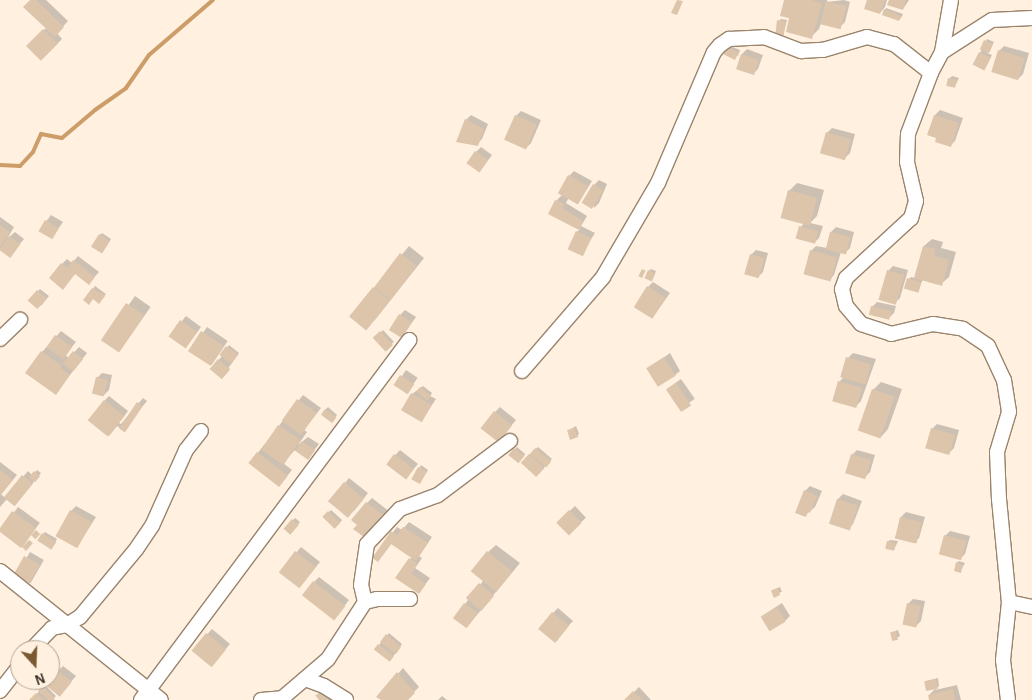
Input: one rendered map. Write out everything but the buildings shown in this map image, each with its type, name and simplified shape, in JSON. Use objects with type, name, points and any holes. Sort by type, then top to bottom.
[{"type":"street","points":[[951,0],[942,52],[931,73],[908,134],[908,162],[916,201],[911,218],[846,278],[842,289],[846,306],[861,324],[891,334],[933,324],[963,329],[988,346],[1004,380],[1010,412],[997,452],[999,499],[1009,602],[1003,660],[1008,700]]},
{"type":"street","points":[[942,52],[992,20],[1032,18]]},
{"type":"street","points":[[522,371],[603,277],[658,183],[714,52],[720,45],[729,39],[764,37],[801,51],[823,50],[867,37],[894,44],[931,73]]},
{"type":"street","points":[[0,339],[20,320]]},
{"type":"street","points":[[146,695],[409,340]]},
{"type":"street","points":[[41,640],[52,628],[66,625],[80,617],[138,548],[152,526],[186,450],[201,431]]},
{"type":"street","points":[[365,602],[361,585],[367,544],[400,509],[438,496],[510,441]]},
{"type":"street","points":[[0,571],[66,625],[146,695],[162,700]]},
{"type":"street","points":[[261,700],[281,699],[328,659],[365,602],[378,598],[410,599]]},
{"type":"street","points":[[1009,602],[1032,607]]},
{"type":"street","points":[[0,692],[10,678]]},
{"type":"street","points":[[304,679],[324,686],[346,700]]},
{"type":"waterway","points":[[0,165],[20,166],[33,152],[41,134],[62,138],[95,110],[126,88],[149,55],[213,0]]}]
